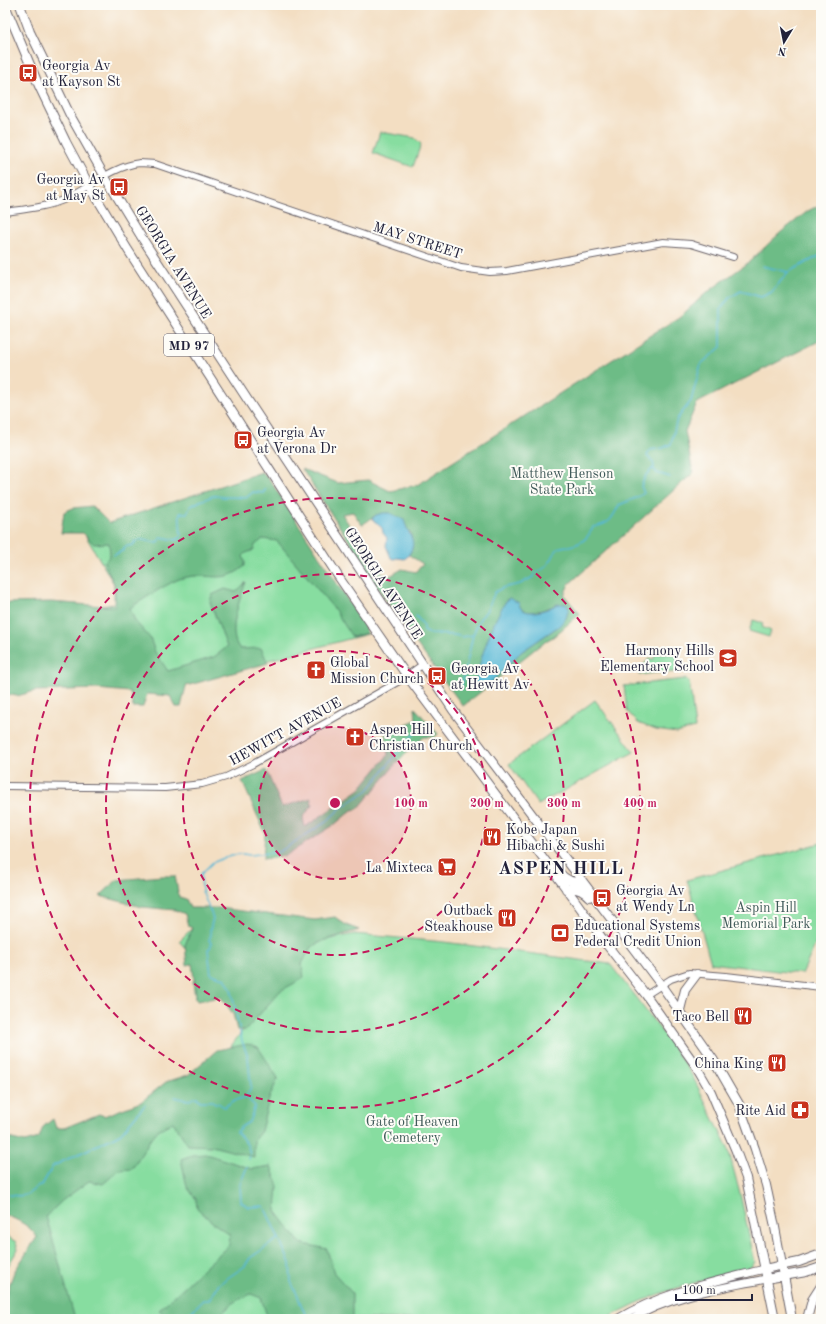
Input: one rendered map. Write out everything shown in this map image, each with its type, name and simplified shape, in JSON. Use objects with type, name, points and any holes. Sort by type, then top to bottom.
[{"type":"main road","name":"MD 97","points":[[5,5],[39,86],[89,185],[128,250],[284,494],[407,676],[646,996],[696,1066],[711,1092],[746,1178],[775,1319]]},
{"type":"main road","name":"GEORGIA AVENUE","points":[[20,5],[30,32],[67,108],[105,177],[142,238],[250,405],[453,710],[680,1010],[713,1059],[740,1104],[766,1185],[783,1266],[792,1319]]},
{"type":"main road","points":[[533,845],[539,847],[562,876],[574,882],[583,883]]},
{"type":"main road","points":[[566,889],[572,888],[583,891],[603,914],[609,917]]},
{"type":"main road","points":[[680,1010],[685,990],[697,974]]},
{"type":"main road","points":[[617,1319],[646,1304],[687,1288],[764,1269],[783,1266],[806,1260],[821,1254]]},
{"type":"main road","points":[[632,1319],[658,1306],[709,1290],[784,1277],[821,1267]]},
{"type":"main road","points":[[807,1319],[812,1300],[821,1286]]},
{"type":"street","name":"MAY STREET","points":[[5,212],[50,204],[67,198],[122,168],[139,163],[155,164],[461,268],[490,272],[524,269],[663,242],[691,244],[733,256]]},
{"type":"street","name":"HEWITT AVENUE","points":[[5,786],[165,788],[202,784],[226,777],[253,764],[407,676],[422,665]]},
{"type":"street","points":[[646,996],[661,985],[678,976],[689,973],[821,987]]},
{"type":"green space","points":[[380,132],[415,138],[421,144],[413,167],[373,153]]},
{"type":"green space","name":"Matthew Henson State Park","points":[[821,204],[821,340],[697,403],[685,431],[693,473],[569,584],[564,595],[580,614],[553,637],[544,642],[463,706],[421,650],[377,587],[302,469],[338,483],[368,480],[390,491],[417,485],[682,315],[705,294],[749,262],[780,233],[808,211]],"holes":[[[353,512],[362,525],[376,515],[390,513],[411,533],[412,549],[409,555],[423,564],[416,572],[402,569],[390,576],[381,573],[342,514]],[[507,599],[519,603],[521,608],[530,612],[542,610],[558,604],[559,626],[521,652],[491,682],[479,690],[487,642]]]},
{"type":"green space","points":[[262,472],[368,634],[166,687],[76,610],[114,604],[114,584],[84,533]]},
{"type":"green space","points":[[262,472],[271,482],[364,625],[367,633],[352,637],[335,610],[277,541],[263,539],[255,545],[254,550],[243,556],[245,566],[237,572],[222,577],[192,576],[183,578],[156,591],[130,608],[135,621],[150,638],[155,652],[168,671],[214,657],[227,647],[210,602],[212,595],[225,589],[236,592],[246,582],[234,626],[236,643],[240,649],[261,648],[268,663],[186,686],[181,707],[176,707],[170,696],[147,694],[143,707],[133,707],[130,692],[97,689],[35,691],[17,696],[5,694],[5,603],[51,602],[116,607],[114,584],[104,562],[110,556],[109,543],[94,544],[83,533],[61,533],[64,512],[73,508],[92,506],[109,523]]},
{"type":"green space","points":[[753,620],[763,623],[762,627],[771,631],[769,637],[749,631]]},
{"type":"green space","points":[[655,654],[678,654],[678,672],[639,675],[639,669],[649,659],[654,659]]},
{"type":"green space","points":[[684,679],[689,681],[695,728],[677,733],[656,730],[638,723],[627,711],[624,686]]},
{"type":"green space","points":[[595,700],[634,752],[538,805],[509,764]]},
{"type":"green space","points":[[415,708],[438,734],[435,737],[424,737],[401,758],[358,809],[352,810],[334,825],[285,856],[263,859],[265,833],[242,781],[266,770],[282,807],[311,798],[312,805],[303,818],[305,827],[360,789],[388,755],[385,733],[416,720]]},
{"type":"green space","name":"Aspin Hill Memorial Park","points":[[821,843],[821,932],[802,974],[711,963],[687,880]]},
{"type":"green space","points":[[175,876],[179,897],[186,899],[190,908],[218,908],[315,920],[335,917],[346,925],[359,930],[325,940],[311,947],[302,964],[304,978],[280,991],[246,1030],[237,1030],[233,1014],[221,997],[197,1001],[192,964],[187,965],[185,945],[192,928],[188,926],[185,914],[175,910],[142,907],[100,896],[117,880]]},
{"type":"green space","name":"Gate of Heaven Cemetery","points":[[212,909],[309,948],[325,940],[354,934],[444,942],[610,964],[670,1042],[693,1077],[728,1148],[755,1262],[750,1268],[659,1294],[641,1301],[607,1319],[11,1319],[13,1317],[5,1296],[46,1228],[26,1168],[223,1057],[243,1030],[235,992],[195,999],[193,981],[199,975],[186,949],[179,941]]},
{"type":"green space","points":[[248,1044],[258,1047],[278,1078],[269,1099],[261,1131],[254,1140],[254,1157],[212,1146],[188,1145],[173,1122],[158,1130],[132,1169],[119,1170],[103,1184],[89,1181],[63,1200],[46,1216],[75,1319],[5,1319],[5,1297],[14,1272],[37,1237],[23,1223],[5,1215],[5,1129],[8,1138],[25,1142],[39,1138],[43,1127],[53,1119],[56,1128],[64,1128],[99,1114],[104,1116],[141,1102],[166,1082],[188,1075],[217,1050]]},
{"type":"green space","points":[[206,1154],[252,1169],[271,1166],[278,1186],[276,1211],[300,1243],[327,1249],[334,1273],[352,1293],[352,1319],[268,1319],[261,1298],[251,1294],[234,1302],[216,1319],[172,1319],[159,1310],[229,1245],[230,1235],[212,1222],[197,1208],[196,1199],[187,1187],[181,1159],[192,1155]]},
{"type":"green space","points":[[5,1235],[16,1242],[18,1249],[5,1271]]},
{"type":"water","points":[[390,513],[404,520],[413,543],[410,553],[405,559],[391,558],[386,546],[387,538],[383,533],[382,528],[372,519],[376,515]]},
{"type":"water","points":[[509,598],[519,603],[522,609],[528,612],[540,611],[559,604],[566,604],[569,608],[566,618],[559,626],[521,652],[491,682],[479,690],[475,689],[478,668],[487,641],[498,615]]},
{"type":"waterway","points":[[461,689],[473,635],[479,620],[487,610],[495,592],[502,588],[520,584],[533,577],[534,574],[548,565],[559,548],[581,542],[587,537],[593,527],[610,520],[619,505],[644,493],[641,486],[646,475],[654,467],[653,462],[647,456],[650,450],[663,448],[671,444],[677,419],[691,401],[701,364],[721,347],[721,309],[729,298],[741,291],[761,297],[772,292],[788,272],[821,255]]},
{"type":"waterway","points":[[762,266],[788,272]]},
{"type":"waterway","points":[[653,468],[657,473],[670,477]]},
{"type":"waterway","points":[[114,555],[124,550],[124,547],[133,545],[138,540],[157,543],[161,537],[176,540],[181,537],[180,513],[187,513],[191,506],[202,500],[212,496],[246,498],[253,492],[263,493],[266,489]]},
{"type":"waterway","points":[[416,616],[424,626],[424,631],[430,634],[455,635],[462,637],[473,635]]},
{"type":"waterway","points":[[249,1159],[250,1155],[245,1141],[237,1132],[241,1127],[249,1122],[255,1106],[246,1097],[251,1087],[248,1057],[242,1041],[231,989],[225,978],[211,974],[208,950],[211,946],[209,940],[213,918],[202,891],[201,874],[212,863],[231,855],[279,852],[326,822],[341,808],[368,790],[407,741],[425,724]]},
{"type":"waterway","points":[[175,1097],[190,1100],[197,1097],[200,1101],[213,1101],[224,1107],[235,1100],[246,1097]]},
{"type":"waterway","points":[[9,1195],[22,1196],[28,1194],[39,1185],[42,1185],[53,1166],[121,1133],[145,1105]]},
{"type":"waterway","points":[[247,1167],[240,1184],[241,1202],[249,1207],[264,1206],[290,1263],[291,1282],[306,1314],[305,1319]]},
{"type":"waterway","points":[[184,1319],[203,1300],[209,1300],[219,1284],[245,1266],[250,1258],[279,1238]]},
{"type":"place","name":"Georgia Av at Kayson St","points":[[28,73]]},
{"type":"place","name":"Georgia Av at May St","points":[[119,187]]},
{"type":"place","name":"Georgia Av at Verona Dr","points":[[243,440]]},
{"type":"place","name":"Harmony Hills Elementary School","points":[[728,658]]},
{"type":"place","name":"Global Mission Church","points":[[316,670]]},
{"type":"place","name":"Georgia Av at Hewitt Av","points":[[437,676]]},
{"type":"place","name":"Aspen Hill Christian Church","points":[[355,737]]},
{"type":"place","name":"Kobe Japan Hibachi & Sushi","points":[[492,837]]},
{"type":"place","name":"La Mixteca","points":[[447,867]]},
{"type":"place","name":"Georgia Av at Wendy Ln","points":[[602,898]]},
{"type":"place","name":"Outback Steakhouse","points":[[507,918]]},
{"type":"place","name":"Educational Systems Federal Credit Union","points":[[560,933]]},
{"type":"place","name":"Taco Bell","points":[[743,1016]]},
{"type":"place","name":"China King","points":[[777,1063]]},
{"type":"place","name":"Rite Aid","points":[[800,1110]]},
{"type":"district","name":"ASPEN HILL","points":[[561,868]]}]
